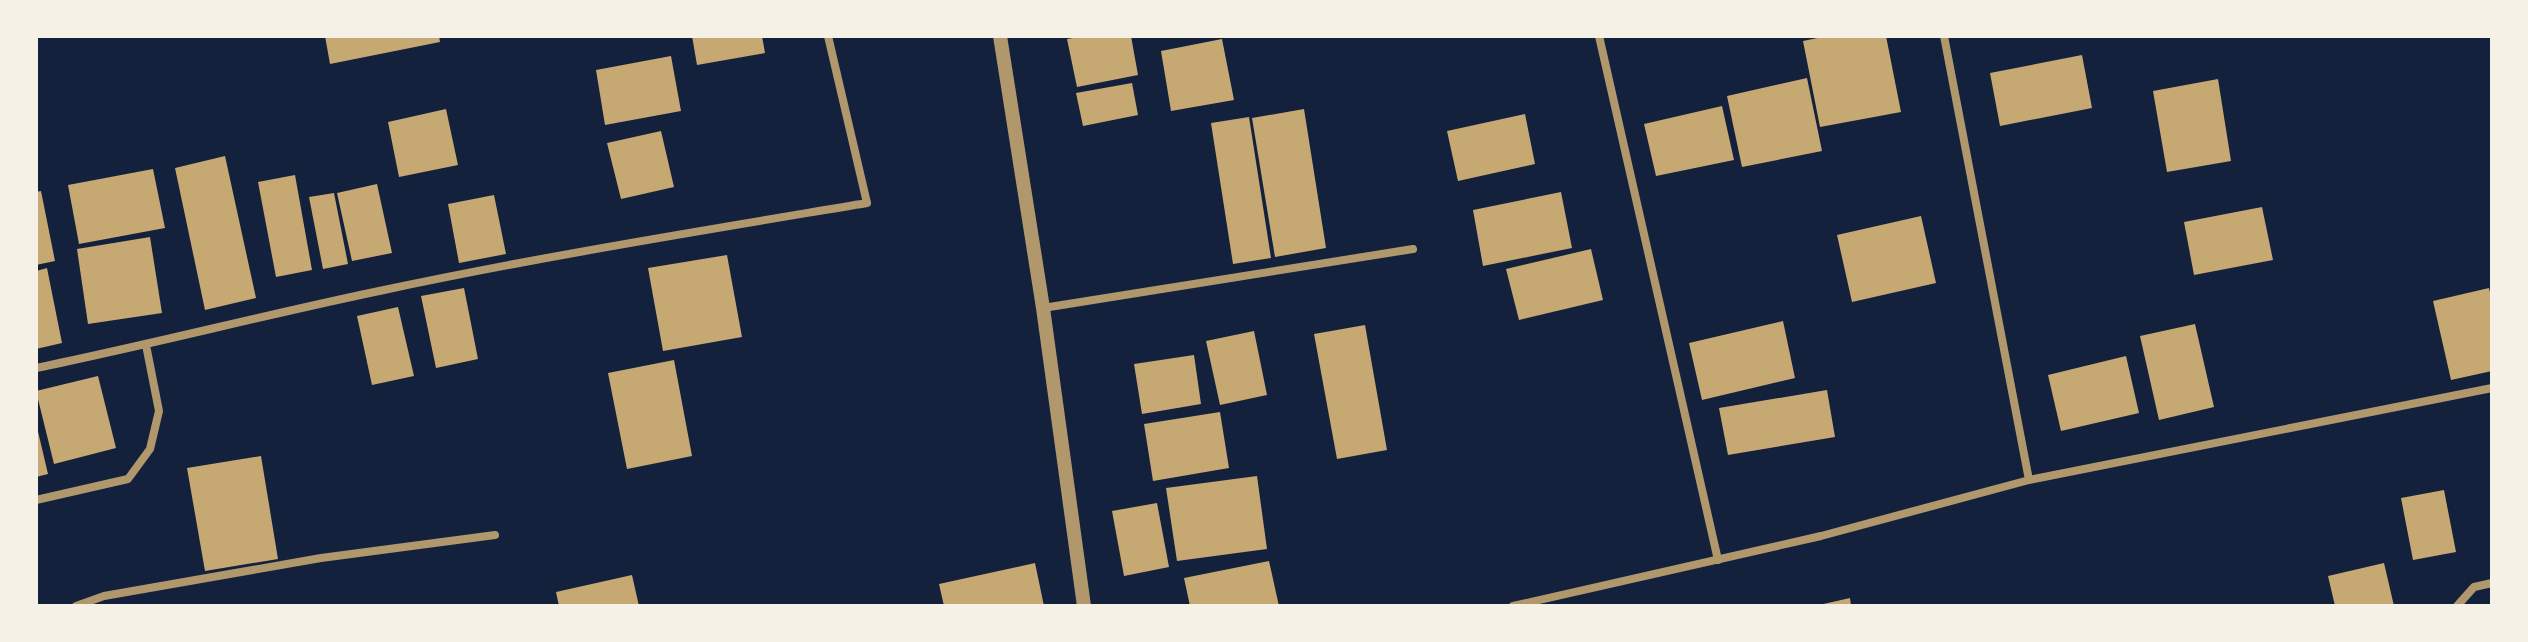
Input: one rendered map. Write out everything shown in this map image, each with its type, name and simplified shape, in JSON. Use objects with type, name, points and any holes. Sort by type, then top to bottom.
[{"type":"street","points":[[36,368],[399,287],[634,241],[867,203],[828,36]]},
{"type":"street","points":[[1000,36],[1043,308],[1084,606]]},
{"type":"street","points":[[1599,36],[1718,560]]},
{"type":"street","points":[[1944,36],[2029,480]]},
{"type":"street","points":[[1043,308],[1413,249]]},
{"type":"street","points":[[36,500],[128,479],[150,449],[159,411],[146,345]]},
{"type":"street","points":[[1513,606],[1821,536],[2029,480],[2492,388]]},
{"type":"street","points":[[76,606],[104,596],[321,558],[495,535]]},
{"type":"street","points":[[2457,606],[2474,587],[2492,583]]},
{"type":"building","points":[[325,36],[439,36],[440,42],[330,64]]},
{"type":"building","points":[[692,36],[762,36],[765,53],[697,65]]},
{"type":"building","points":[[1131,36],[1138,75],[1077,87],[1067,39]]},
{"type":"building","points":[[1827,36],[1886,36],[1901,112],[1820,127],[1803,41]]},
{"type":"building","points":[[1222,39],[1234,100],[1171,111],[1161,51]]},
{"type":"building","points":[[2082,55],[2092,108],[2000,126],[1990,73]]},
{"type":"building","points":[[671,56],[681,111],[605,125],[596,70]]},
{"type":"building","points":[[1807,78],[1822,151],[1742,167],[1727,96]]},
{"type":"building","points":[[2218,79],[2231,161],[2167,172],[2153,91]]},
{"type":"building","points":[[1132,83],[1138,115],[1083,126],[1076,93]]},
{"type":"building","points":[[1722,106],[1734,160],[1656,176],[1644,124]]},
{"type":"building","points":[[446,109],[458,165],[399,177],[388,122]]},
{"type":"building","points":[[1304,109],[1326,248],[1275,257],[1252,118]]},
{"type":"building","points":[[1525,114],[1535,164],[1458,181],[1447,131]]},
{"type":"building","points":[[1249,117],[1271,258],[1233,264],[1211,123]]},
{"type":"building","points":[[661,131],[674,187],[621,199],[607,143]]},
{"type":"building","points":[[225,156],[256,298],[205,310],[175,168]]},
{"type":"building","points":[[153,169],[165,228],[79,244],[68,185]]},
{"type":"building","points":[[295,175],[312,270],[276,277],[258,182]]},
{"type":"building","points":[[377,184],[392,253],[352,261],[337,193]]},
{"type":"building","points":[[41,191],[55,261],[36,265],[36,192]]},
{"type":"building","points":[[1561,192],[1572,248],[1483,266],[1473,210]]},
{"type":"building","points":[[334,193],[348,264],[323,269],[309,197]]},
{"type":"building","points":[[494,195],[506,254],[459,263],[448,204]]},
{"type":"building","points":[[2262,207],[2273,260],[2194,275],[2184,222]]},
{"type":"building","points":[[1921,216],[1936,283],[1852,302],[1837,235]]},
{"type":"building","points":[[150,237],[162,313],[88,324],[77,249]]},
{"type":"building","points":[[1591,249],[1603,300],[1519,320],[1506,269]]},
{"type":"building","points":[[727,255],[742,337],[663,351],[648,268]]},
{"type":"building","points":[[47,268],[62,343],[36,349],[36,271]]},
{"type":"building","points":[[464,288],[478,359],[436,368],[421,296]]},
{"type":"building","points":[[2489,288],[2492,301],[2492,371],[2451,380],[2433,301]]},
{"type":"building","points":[[398,307],[414,376],[372,385],[357,316]]},
{"type":"building","points":[[1783,321],[1795,378],[1702,400],[1689,343]]},
{"type":"building","points":[[2195,324],[2214,407],[2159,420],[2140,336]]},
{"type":"building","points":[[1365,325],[1387,450],[1337,459],[1314,334]]},
{"type":"building","points":[[1254,331],[1267,395],[1220,405],[1206,341]]},
{"type":"building","points":[[1194,355],[1201,404],[1142,414],[1134,364]]},
{"type":"building","points":[[2126,356],[2139,413],[2061,431],[2048,375]]},
{"type":"building","points":[[674,360],[692,456],[627,469],[608,373]]},
{"type":"building","points":[[98,376],[116,448],[54,464],[36,391]]},
{"type":"building","points":[[1827,390],[1835,437],[1728,455],[1719,408]]},
{"type":"building","points":[[1220,412],[1229,468],[1153,481],[1144,424]]},
{"type":"building","points":[[36,423],[48,474],[36,477]]},
{"type":"building","points":[[261,456],[278,559],[205,571],[187,468]]},
{"type":"building","points":[[1257,476],[1267,549],[1177,561],[1166,488]]},
{"type":"building","points":[[2444,490],[2456,552],[2413,560],[2401,498]]},
{"type":"building","points":[[1157,503],[1169,567],[1124,576],[1112,511]]},
{"type":"building","points":[[1269,561],[1279,606],[1190,606],[1184,578]]},
{"type":"building","points":[[1035,563],[1044,606],[944,606],[939,584]]},
{"type":"building","points":[[2384,563],[2394,606],[2335,606],[2328,576]]},
{"type":"building","points":[[632,575],[639,606],[559,606],[556,592]]},
{"type":"building","points":[[1850,598],[1851,606],[1819,606],[1819,605]]}]
